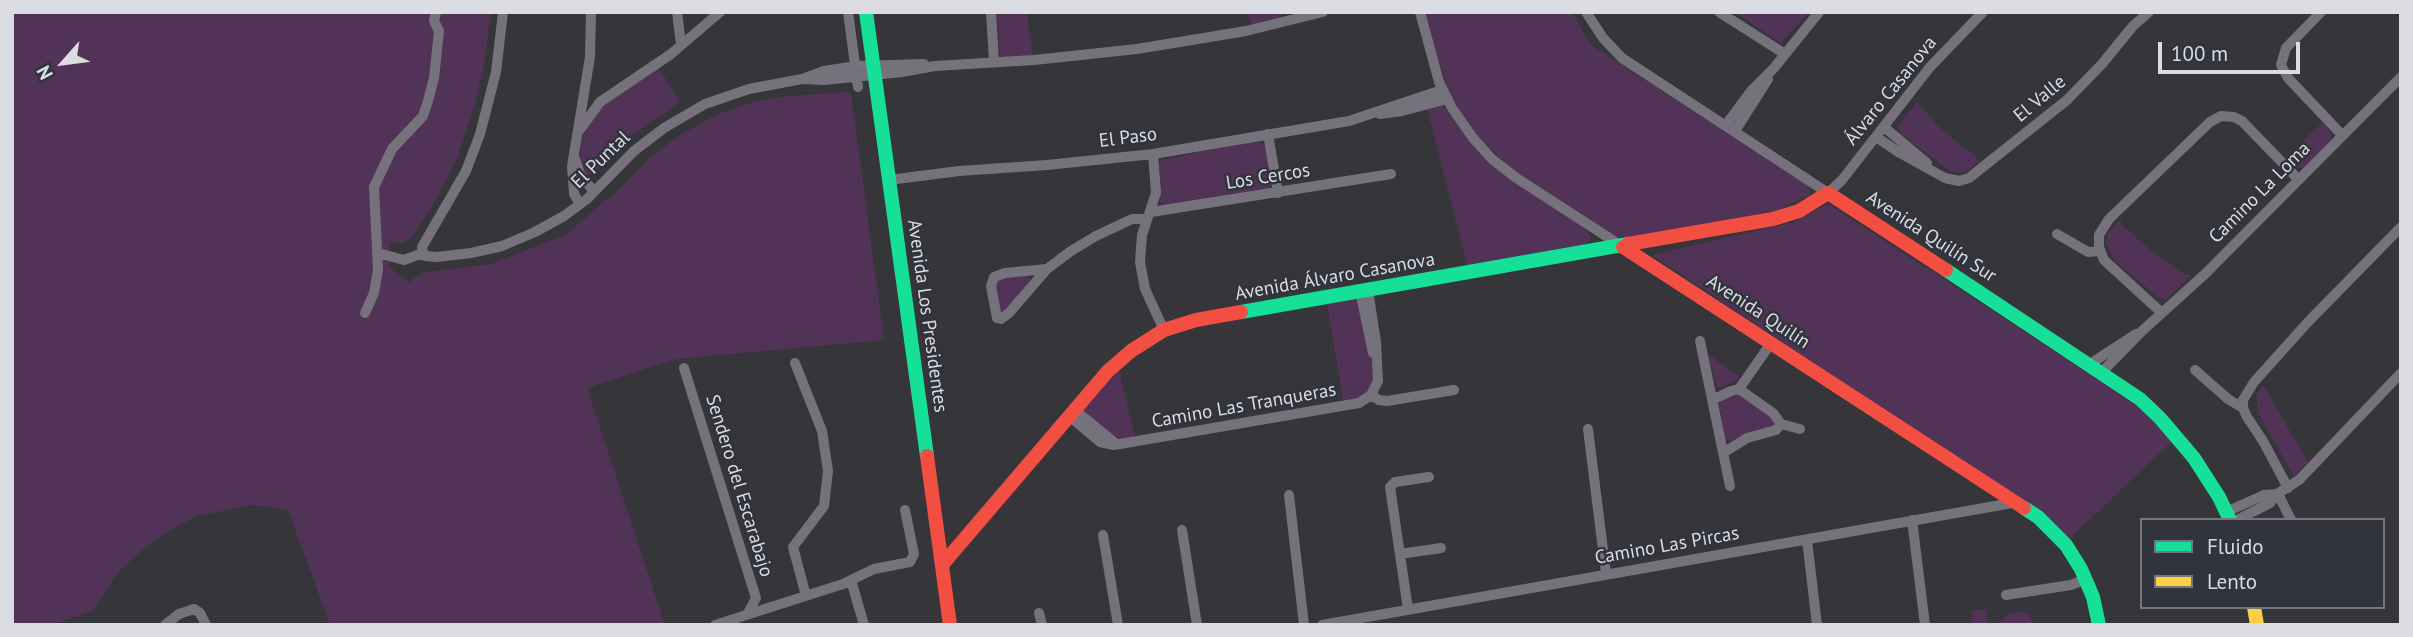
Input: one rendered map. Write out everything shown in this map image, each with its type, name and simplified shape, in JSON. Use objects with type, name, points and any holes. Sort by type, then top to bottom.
[{"type":"street","points":[[365,313],[374,293],[378,270],[374,187],[392,149],[423,116],[434,78],[439,31],[435,21],[436,12]]},
{"type":"street","points":[[423,253],[422,247],[459,184],[480,134],[495,80],[503,12]]},
{"type":"street","points":[[580,204],[573,191],[572,166],[591,46],[591,12]]},
{"type":"street","points":[[677,12],[681,45]]},
{"type":"street","points":[[576,135],[600,102],[681,45],[720,12]]},
{"type":"street","points":[[848,12],[857,77]]},
{"type":"street","name":"Avenida Los Presidentes","points":[[866,12],[950,625]]},
{"type":"street","points":[[991,12],[993,62]]},
{"type":"street","name":"El Puntal","points":[[378,253],[404,260],[423,253],[430,256],[452,256],[502,246],[546,227],[580,204],[648,140],[694,110],[738,92],[802,79],[857,77],[874,70],[1073,56],[1157,47],[1246,31],[1292,16],[1323,12]]},
{"type":"street","name":"Avenida Quilín","points":[[1420,12],[1432,61],[1445,94],[1473,138],[1502,167],[1530,188],[2018,502],[2059,536],[2074,557],[2086,579],[2099,625]]},
{"type":"street","name":"Avenida Quilín Sur","points":[[1586,12],[1602,38],[1622,58],[2140,399],[2179,438],[2231,517]]},
{"type":"street","points":[[1719,12],[1785,54]]},
{"type":"street","points":[[1731,128],[1819,12]]},
{"type":"street","name":"Álvaro Casanova","points":[[1828,193],[1842,180],[1935,61],[1983,12]]},
{"type":"street","points":[[2321,12],[2286,48],[2281,60],[2288,78],[2342,135]]},
{"type":"street","name":"El Valle","points":[[1876,137],[1949,180],[1969,178],[2067,100],[2145,13]]},
{"type":"street","name":"Camino La Loma","points":[[2096,368],[2205,274],[2401,77]]},
{"type":"street","points":[[584,92],[590,100],[600,102]]},
{"type":"street","name":"El Paso","points":[[889,180],[958,171],[1153,154],[1349,121],[1445,94]]},
{"type":"street","points":[[2162,313],[2108,264],[2100,251],[2099,235],[2105,223],[2210,122],[2225,115],[2242,121],[2299,180]]},
{"type":"street","points":[[1884,127],[1936,173]]},
{"type":"street","points":[[1268,134],[1278,193]]},
{"type":"street","points":[[1153,154],[1156,186],[1140,244],[1141,271],[1149,298],[1164,330]]},
{"type":"street","points":[[575,155],[580,174],[594,192]]},
{"type":"street","name":"Los Cercos","points":[[1047,269],[1005,273],[994,277],[991,286],[997,318],[1002,319],[1009,313],[1047,269],[1071,251],[1132,219],[1391,174]]},
{"type":"street","name":"Avenida Álvaro Casanova","points":[[942,565],[1123,357],[1164,330],[1196,320],[1773,219],[1799,211],[1828,193]]},
{"type":"street","points":[[2290,518],[2243,408],[2244,400],[2254,382],[2339,289],[2401,227]]},
{"type":"street","points":[[2057,234],[2084,251],[2100,251]]},
{"type":"street","points":[[1364,291],[1368,337],[1376,362],[1378,381],[1371,395]]},
{"type":"street","points":[[1700,341],[1730,486]]},
{"type":"street","points":[[1712,400],[1740,389],[1771,342]]},
{"type":"street","points":[[795,363],[822,431],[828,471],[824,506],[793,547],[806,596]]},
{"type":"street","name":"Sendero del Escarabajo","points":[[684,368],[756,598],[748,613]]},
{"type":"street","points":[[2195,370],[2228,400],[2243,408]]},
{"type":"street","points":[[2231,517],[2264,495],[2281,492],[2299,480],[2401,373]]},
{"type":"street","points":[[1740,389],[1773,413],[1781,424],[1800,429]]},
{"type":"street","name":"Camino Las Tranqueras","points":[[1072,413],[1100,442],[1119,445],[1354,405],[1371,395],[1387,401],[1454,390]]},
{"type":"street","points":[[1723,453],[1747,438],[1776,430],[1781,424]]},
{"type":"street","points":[[1588,429],[1606,574]]},
{"type":"street","points":[[1408,609],[1390,487],[1400,481],[1429,477]]},
{"type":"street","points":[[1289,495],[1304,625]]},
{"type":"street","name":"Camino Las Pircas","points":[[1322,625],[1366,621],[1408,609],[2018,502]]},
{"type":"street","points":[[715,625],[852,580],[874,569],[912,561],[914,554],[905,510]]},
{"type":"street","points":[[1912,520],[1925,625]]},
{"type":"street","points":[[1182,530],[1197,625]]},
{"type":"street","points":[[1103,535],[1118,625]]},
{"type":"street","points":[[1807,540],[1817,625]]},
{"type":"street","points":[[1400,554],[1441,548]]},
{"type":"street","points":[[2006,595],[2071,585],[2086,579]]},
{"type":"street","points":[[852,580],[864,625]]},
{"type":"street","points":[[165,625],[179,614],[194,609],[200,613],[206,625]]},
{"type":"shaded area","points":[[12,12],[491,12],[484,66],[456,161],[429,212],[411,238],[403,243],[390,242],[389,267],[409,282],[424,272],[491,264],[567,234],[617,191],[649,158],[682,134],[718,114],[753,102],[787,96],[851,92],[884,340],[676,359],[587,388],[665,625],[330,625],[288,510],[254,505],[196,516],[148,545],[119,571],[93,611],[50,625],[13,625]]},
{"type":"shaded area","points":[[996,12],[1027,12],[1033,56],[1000,55]]},
{"type":"shaded area","points":[[1249,12],[1285,12],[1280,18],[1251,25]]},
{"type":"shaded area","points":[[1424,12],[1572,12],[1590,44],[1807,185],[1811,189],[1810,195],[1776,211],[1628,238],[1616,237],[1511,168],[1479,139],[1461,114],[1446,85]]},
{"type":"shaded area","points":[[1734,12],[1808,12],[1808,13],[1781,43]]},
{"type":"shaded area","points":[[659,68],[680,102],[634,133],[592,175],[583,173],[580,155],[582,140],[601,107]]},
{"type":"shaded area","points":[[1917,102],[1937,125],[1980,161],[1965,172],[1951,172],[1901,134],[1898,126]]},
{"type":"shaded area","points":[[1443,105],[1470,140],[1584,227],[1591,237],[1589,242],[1580,246],[1467,265],[1427,108]]},
{"type":"shaded area","points":[[2322,123],[2331,133],[2331,140],[2304,168],[2295,168],[2286,158]]},
{"type":"shaded area","points":[[1255,141],[1263,144],[1266,149],[1272,183],[1269,188],[1162,205],[1160,202],[1161,160]]},
{"type":"shaded area","points":[[1828,204],[2155,416],[2179,435],[2069,539],[2026,504],[1652,255],[1794,222]]},
{"type":"shaded area","points":[[2121,218],[2121,224],[2152,252],[2186,275],[2191,275],[2167,299],[2160,299],[2115,261],[2110,253],[2106,242],[2108,234]]},
{"type":"shaded area","points":[[1027,276],[1031,280],[1014,304],[1001,313],[998,309],[996,284],[999,279]]},
{"type":"shaded area","points":[[1358,299],[1375,377],[1367,392],[1359,398],[1343,401],[1327,304]]},
{"type":"shaded area","points":[[1708,354],[1739,376],[1737,380],[1721,388],[1717,387]]},
{"type":"shaded area","points":[[1119,370],[1135,436],[1121,439],[1084,414],[1085,408]]},
{"type":"shaded area","points":[[2263,385],[2308,462],[2294,477],[2259,415],[2256,395]]},
{"type":"shaded area","points":[[1737,394],[1769,415],[1774,422],[1773,426],[1749,432],[1730,441],[1725,439],[1719,404],[1723,398]]},
{"type":"shaded area","points":[[1986,609],[1988,625],[1973,625],[1971,611]]},
{"type":"shaded area","points":[[2020,611],[2029,614],[2033,624],[1999,625],[2007,614]]},
{"type":"traffic: fast","points":[[866,12],[927,456]]},
{"type":"traffic: fast","points":[[1241,312],[1628,244]]},
{"type":"traffic: fast","points":[[1946,270],[2140,399],[2194,458],[2229,518]]},
{"type":"traffic: fast","points":[[2024,508],[2038,517],[2066,545],[2081,569],[2093,597],[2099,625]]},
{"type":"traffic: slow","points":[[2254,609],[2257,625]]},
{"type":"traffic: jam","points":[[1628,244],[1773,219],[1799,211],[1828,193],[1946,270]]},
{"type":"traffic: jam","points":[[1623,247],[2024,508]]},
{"type":"traffic: jam","points":[[942,565],[1108,371],[1131,351],[1164,330],[1196,320],[1241,312]]},
{"type":"traffic: jam","points":[[927,456],[950,625]]}]
